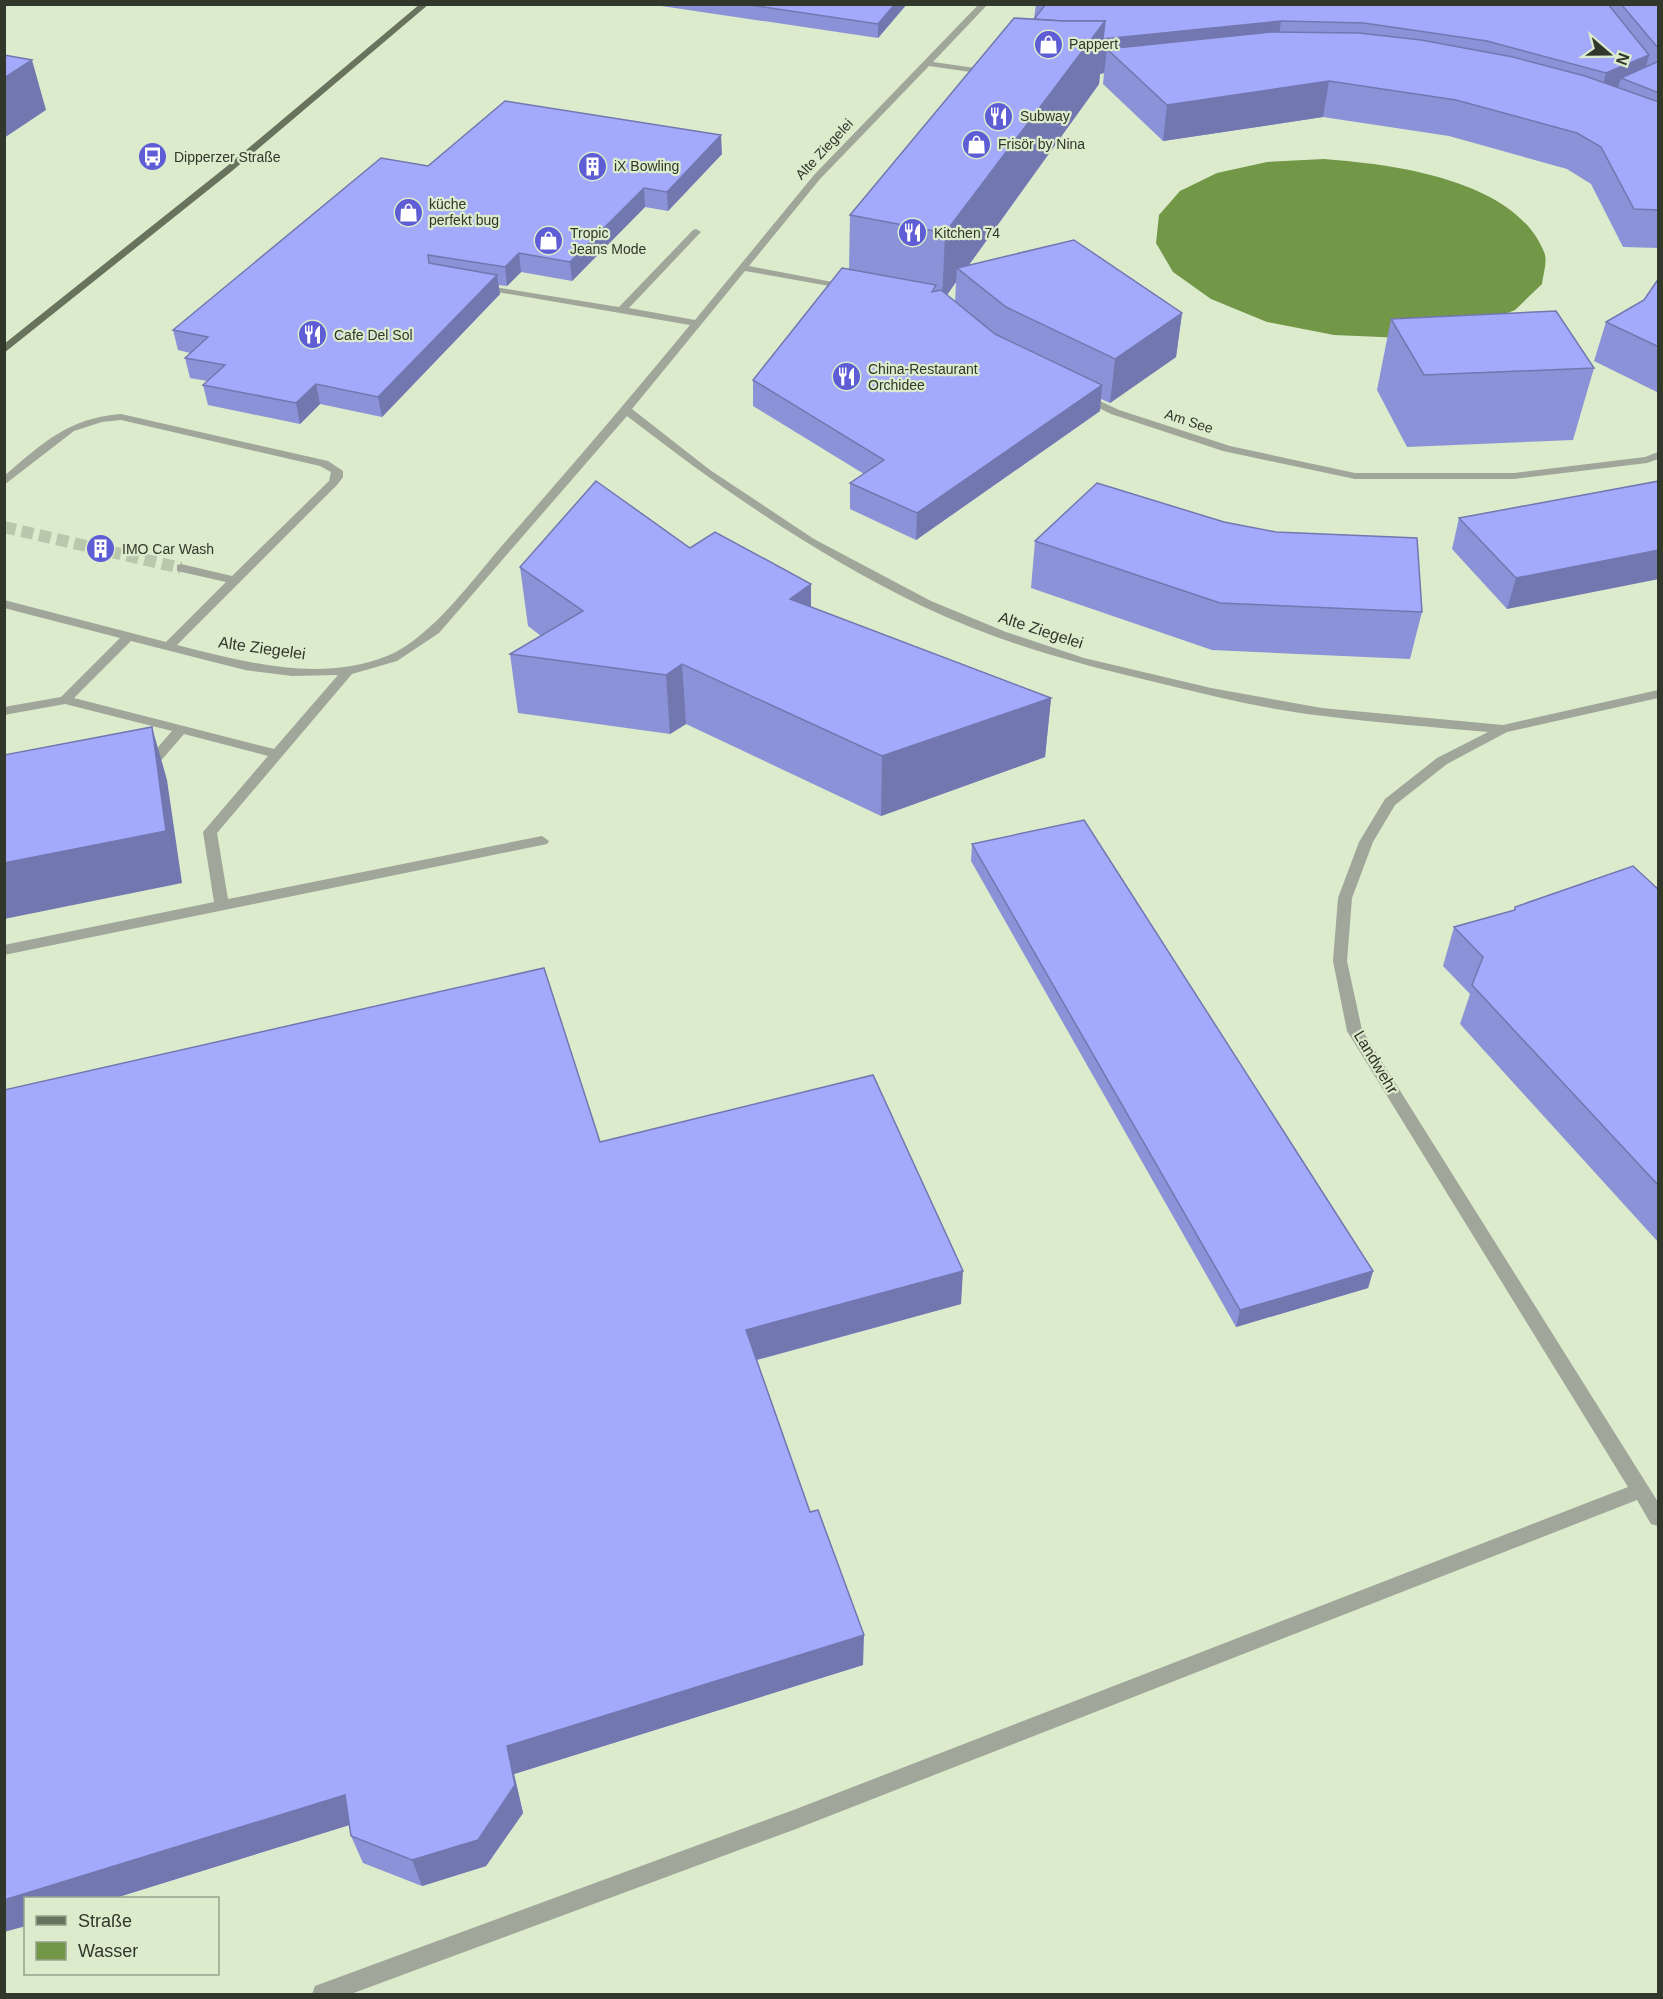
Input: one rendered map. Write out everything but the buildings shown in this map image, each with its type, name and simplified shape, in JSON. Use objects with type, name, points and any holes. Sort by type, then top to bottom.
[{"type":"main road","points":[[4,350],[229,169],[425,4]]},
{"type":"street","name":"Alte Ziegelei","points":[[4,604],[245,666],[292,672],[348,671],[393,658],[435,630],[626,410],[817,177],[984,4]]},
{"type":"street","points":[[925,63],[995,74]]},
{"type":"street","points":[[622,310],[696,232]]},
{"type":"street","points":[[742,268],[857,290]]},
{"type":"street","points":[[469,284],[696,323]]},
{"type":"street","name":"Am See","points":[[1075,393],[1115,412],[1227,449],[1355,476],[1514,476],[1647,460],[1659,456]]},
{"type":"street","name":"Alte Ziegelei","points":[[626,410],[706,472],[810,541],[927,604],[1002,635],[1080,661],[1222,694],[1322,712],[1503,729]]},
{"type":"street","points":[[4,482],[62,433],[75,425],[107,417],[121,417],[324,463],[337,471],[337,477],[333,483],[168,647]]},
{"type":"street","points":[[181,568],[236,581]]},
{"type":"street","points":[[65,700],[128,637]]},
{"type":"street","points":[[222,904],[210,832],[348,671]]},
{"type":"street","name":"Landwehr","points":[[1659,694],[1503,729],[1442,761],[1390,802],[1366,842],[1345,898],[1340,961],[1355,1031],[1659,1518]]},
{"type":"street","points":[[4,711],[65,700],[277,754]]},
{"type":"street","points":[[133,774],[145,771],[181,730]]},
{"type":"street","points":[[4,950],[542,841]]},
{"type":"street","points":[[323,1995],[807,1814],[1641,1490]]},
{"type":"water","points":[[1324,159],[1415,171],[1479,192],[1507,207],[1529,227],[1544,252],[1542,284],[1515,310],[1467,329],[1404,338],[1334,335],[1267,322],[1211,299],[1173,272],[1156,243],[1159,215],[1180,191],[1217,173],[1267,162]]},
{"type":"tunnel","points":[[4,527],[181,568]]},
{"type":"place","name":"Pappert","points":[[1048,44]]},
{"type":"place","name":"Subway","points":[[999,116]]},
{"type":"place","name":"Frisör by Nina","points":[[977,144]]},
{"type":"place","name":"Dipperzer Straße","points":[[153,157]]},
{"type":"place","name":"iX Bowling","points":[[593,166]]},
{"type":"place","name":"küche perfekt bug","points":[[408,212]]},
{"type":"place","name":"Kitchen 74","points":[[913,233]]},
{"type":"place","name":"Tropic Jeans Mode","points":[[549,241]]},
{"type":"place","name":"Cafe Del Sol","points":[[313,335]]},
{"type":"place","name":"China-Restaurant Orchidee","points":[[847,377]]},
{"type":"place","name":"IMO Car Wash","points":[[101,549]]}]
